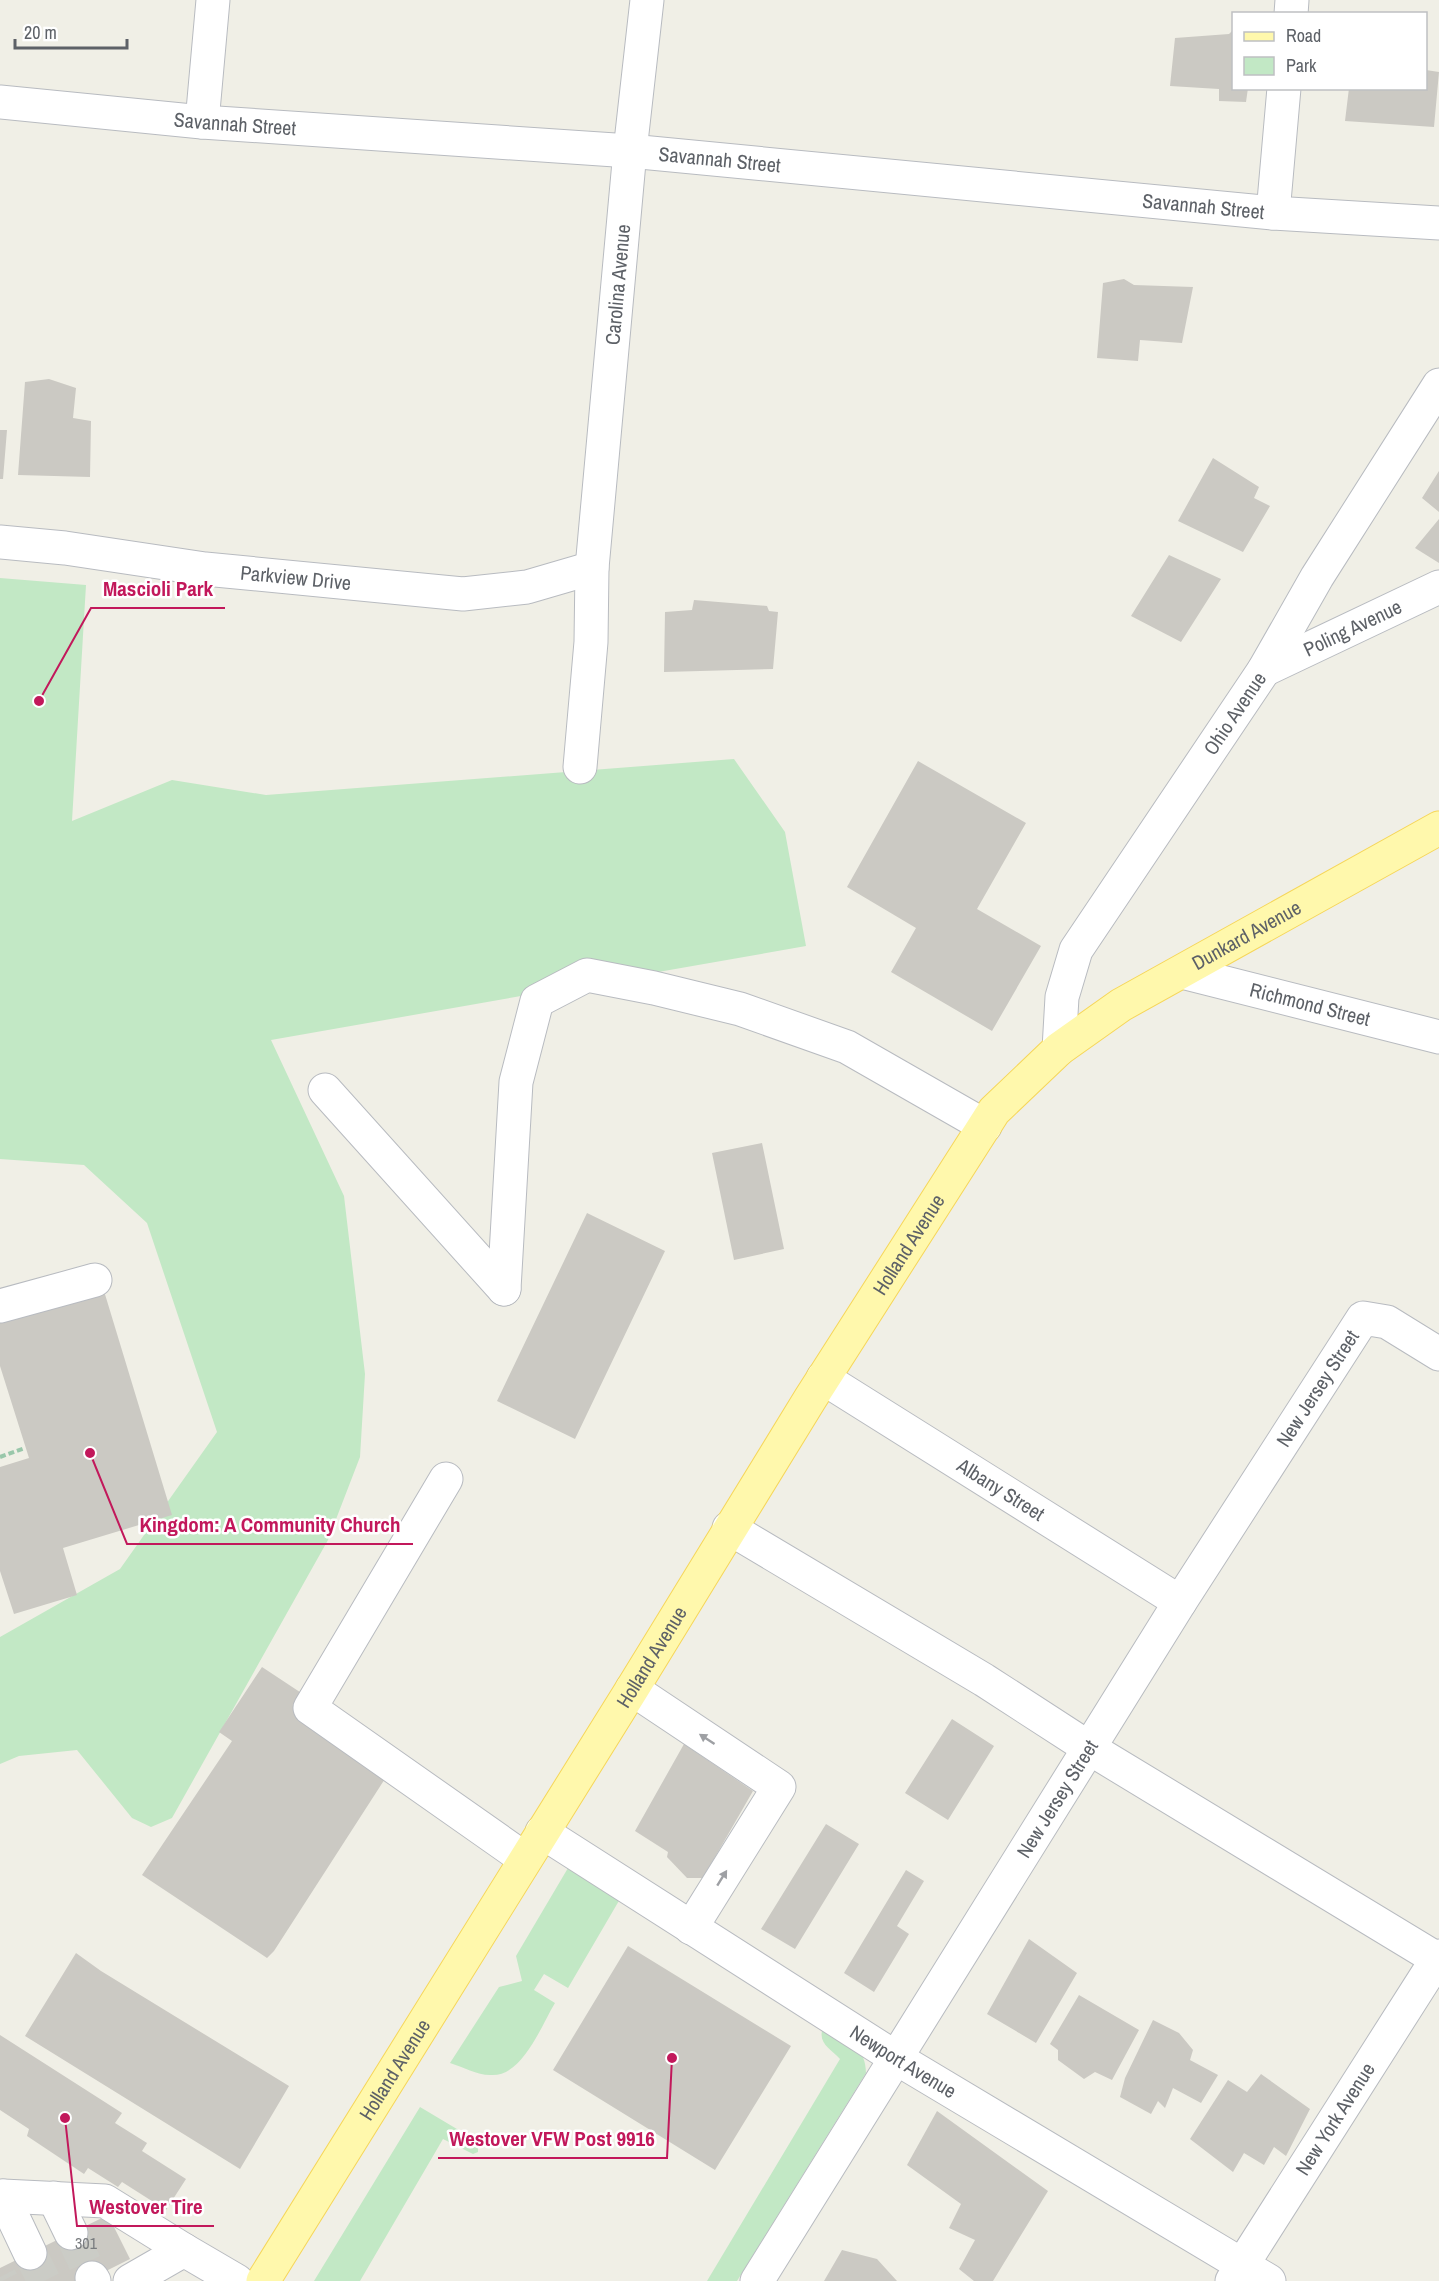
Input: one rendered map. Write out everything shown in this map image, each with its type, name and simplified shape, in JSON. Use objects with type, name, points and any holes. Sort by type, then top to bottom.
[{"type":"main road","name":"Dunkard Avenue","points":[[1059,1049],[1121,1005],[1439,828]]},
{"type":"main road","name":"Holland Avenue","points":[[263,2281],[632,1689],[729,1528],[994,1111],[1059,1049]]},
{"type":"street","points":[[202,122],[213,0]]},
{"type":"street","name":"Carolina Avenue","points":[[580,767],[591,642],[592,568],[630,151],[647,0]]},
{"type":"street","points":[[1273,213],[1284,90]]},
{"type":"street","name":"Savannah Street","points":[[0,102],[202,122],[630,151],[1273,213],[1439,223]]},
{"type":"street","name":"Ohio Avenue","points":[[1059,1049],[1062,997],[1076,950],[1264,670],[1317,577],[1439,385]]},
{"type":"street","name":"Parkview Drive","points":[[0,542],[65,548],[204,569],[463,594],[527,587],[592,568]]},
{"type":"street","name":"Poling Avenue","points":[[1264,670],[1439,587]]},
{"type":"street","name":"Richmond Street","points":[[1182,972],[1439,1037]]},
{"type":"street","points":[[324,1090],[504,1289],[516,1082],[537,1001],[586,975],[654,988],[740,1009],[847,1047],[985,1126]]},
{"type":"street","points":[[0,1306],[94,1280]]},
{"type":"street","name":"New Jersey Street","points":[[757,2281],[1180,1602],[1362,1318],[1387,1322],[1439,1354]]},
{"type":"street","name":"Albany Street","points":[[823,1378],[1180,1602]]},
{"type":"street","name":"Newport Avenue","points":[[446,1479],[310,1707],[533,1845],[691,1928],[1248,2276]]},
{"type":"street","points":[[729,1528],[984,1680],[1089,1748],[1438,1958]]},
{"type":"street","points":[[632,1689],[779,1787],[691,1928]]},
{"type":"street","name":"New York Avenue","points":[[1248,2276],[1438,1958]]},
{"type":"street","points":[[30,2253],[2,2197],[105,2201],[237,2281]]},
{"type":"street","points":[[54,2198],[71,2233]]},
{"type":"street","points":[[130,2281],[184,2250]]},
{"type":"path","points":[[0,1457],[25,1448]]},
{"type":"green space","points":[[0,578],[86,585],[72,821],[172,780],[266,795],[734,759],[785,832],[806,946],[271,1040],[344,1196],[365,1374],[360,1457],[328,1540],[172,1818],[151,1827],[132,1818],[77,1750],[19,1756],[0,1764],[0,1637],[120,1569],[217,1432],[147,1223],[84,1165],[0,1159]]},
{"type":"green space","points":[[568,1868],[620,1899],[568,1988],[544,1974],[534,1990],[555,2003],[537,2037],[521,2060],[512,2068],[501,2074],[485,2075],[450,2063],[499,1987],[522,1981],[516,1956]]},
{"type":"green space","points":[[827,2028],[859,2051],[863,2057],[866,2073],[737,2281],[707,2281],[840,2059],[822,2040],[822,2031]]},
{"type":"green space","points":[[420,2107],[472,2138],[478,2146],[478,2152],[473,2154],[443,2139],[360,2281],[314,2281]]},
{"type":"building","points":[[1232,31],[1232,90],[1248,90],[1246,102],[1219,101],[1219,89],[1170,86],[1175,38],[1229,34]]},
{"type":"building","points":[[1427,70],[1439,72],[1434,127],[1345,121],[1349,90],[1427,90]]},
{"type":"building","points":[[1124,279],[1134,285],[1193,287],[1182,343],[1140,340],[1138,361],[1097,358],[1103,283]]},
{"type":"building","points":[[49,379],[76,388],[73,418],[91,421],[90,477],[18,475],[25,382]]},
{"type":"building","points":[[0,430],[7,430],[3,479],[0,479]]},
{"type":"building","points":[[1213,458],[1259,487],[1254,498],[1270,506],[1243,552],[1178,521]]},
{"type":"building","points":[[1439,471],[1439,512],[1422,498]]},
{"type":"building","points":[[1439,519],[1439,563],[1415,548]]},
{"type":"building","points":[[1169,555],[1221,579],[1181,642],[1131,616]]},
{"type":"building","points":[[694,600],[767,606],[769,611],[778,612],[773,669],[664,672],[665,612],[692,610]]},
{"type":"building","points":[[918,761],[1026,823],[977,909],[1041,946],[992,1031],[891,972],[916,928],[847,887]]},
{"type":"building","points":[[762,1143],[784,1249],[734,1260],[712,1153]]},
{"type":"building","points":[[587,1213],[665,1251],[575,1439],[497,1401]]},
{"type":"building","points":[[104,1291],[172,1515],[63,1548],[77,1595],[14,1614],[0,1571],[0,1467],[29,1458],[0,1366],[0,1322]]},
{"type":"building","points":[[262,1667],[377,1743],[390,1771],[274,1951],[267,1958],[142,1875],[232,1741],[219,1732]]},
{"type":"building","points":[[952,1719],[994,1746],[948,1820],[905,1793]]},
{"type":"building","points":[[684,1744],[753,1791],[703,1878],[687,1878],[667,1857],[668,1852],[635,1831]]},
{"type":"building","points":[[826,1824],[859,1844],[795,1949],[761,1929]]},
{"type":"building","points":[[906,1870],[924,1881],[897,1926],[909,1934],[874,1992],[844,1973]]},
{"type":"building","points":[[1029,1939],[1077,1973],[1036,2043],[987,2014]]},
{"type":"building","points":[[628,1946],[791,2046],[715,2170],[553,2070]]},
{"type":"building","points":[[76,1953],[101,1971],[289,2086],[240,2169],[25,2036]]},
{"type":"building","points":[[1079,1995],[1139,2030],[1112,2080],[1095,2072],[1084,2079],[1058,2060],[1058,2050],[1050,2044]]},
{"type":"building","points":[[1153,2020],[1179,2033],[1193,2050],[1190,2060],[1218,2075],[1201,2103],[1173,2088],[1165,2108],[1158,2101],[1151,2114],[1120,2097],[1125,2078]]},
{"type":"building","points":[[0,2035],[122,2113],[115,2123],[147,2143],[142,2151],[186,2179],[166,2210],[122,2182],[118,2187],[88,2168],[84,2174],[27,2136],[29,2129],[0,2110]]},
{"type":"building","points":[[1261,2074],[1310,2109],[1286,2156],[1274,2147],[1264,2165],[1244,2153],[1233,2172],[1190,2139],[1228,2080],[1247,2092]]},
{"type":"building","points":[[937,2111],[1048,2191],[993,2281],[974,2281],[959,2269],[975,2240],[949,2228],[961,2204],[907,2165]]},
{"type":"building","points":[[108,2215],[130,2259],[86,2281],[0,2281],[0,2268]]},
{"type":"building","points":[[842,2250],[877,2259],[897,2281],[824,2281]]},
{"type":"tunnel","points":[[71,2233],[92,2278]]},
{"type":"tunnel","points":[[30,2253],[44,2281]]},
{"type":"tunnel","points":[[0,2277],[2,2281]]},
{"type":"place","name":"Mascioli Park","points":[[39,701]]},
{"type":"place","name":"Kingdom: A Community Church","points":[[90,1453]]},
{"type":"place","name":"Westover VFW Post 9916","points":[[672,2058]]},
{"type":"place","name":"Westover Tire","points":[[65,2118]]}]
